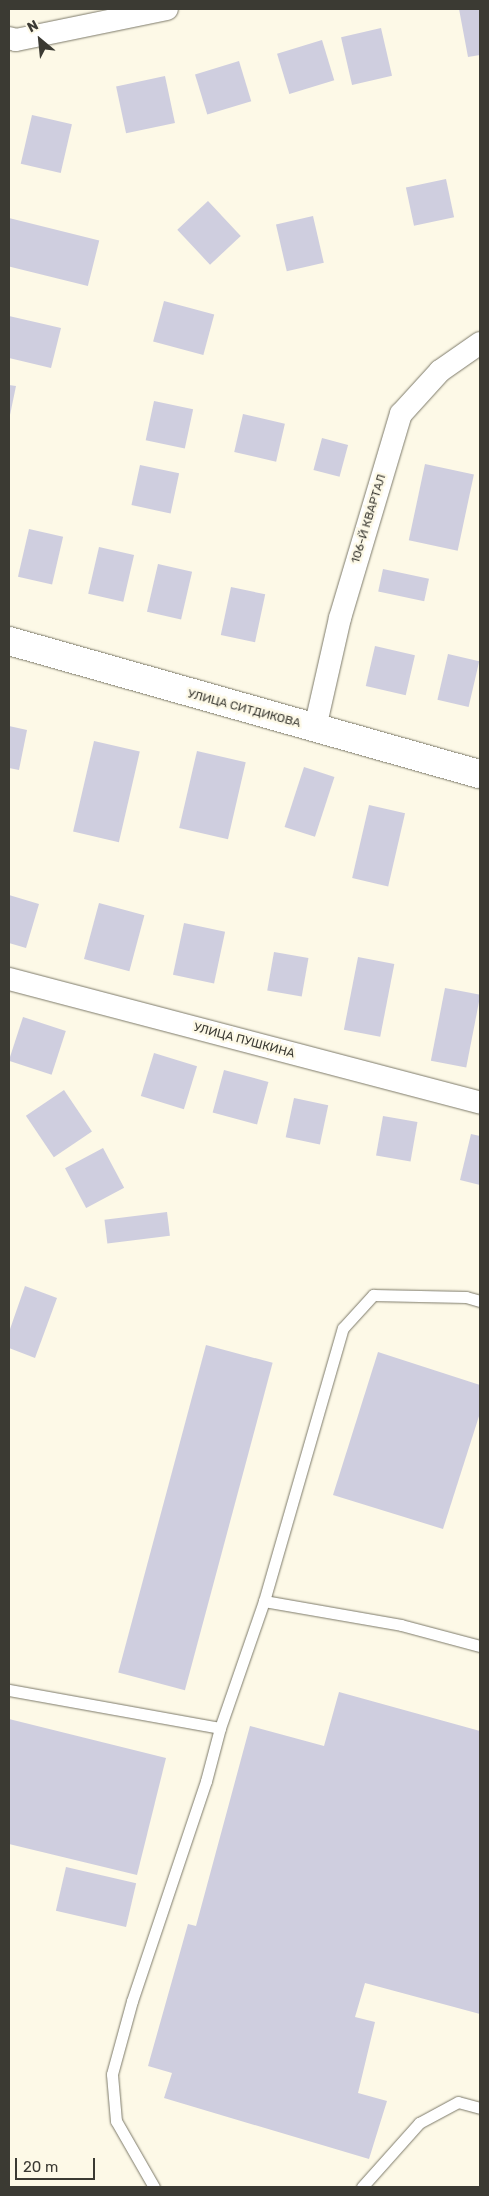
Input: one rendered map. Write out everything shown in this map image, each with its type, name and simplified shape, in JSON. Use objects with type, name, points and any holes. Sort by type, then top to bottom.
[{"type":"street","points":[[9,38],[16,40],[167,9]]},
{"type":"street","name":"106-Й КВАРТАЛ","points":[[315,728],[340,618],[401,414],[440,371],[480,343]]},
{"type":"street","name":"УЛИЦА СИТДИКОВА","points":[[9,641],[480,774]]},
{"type":"street","name":"УЛИЦА ПУШКИНА","points":[[9,980],[480,1103]]},
{"type":"lane","points":[[154,2187],[116,2121],[112,2074],[132,2001],[206,1781],[220,1728],[264,1601],[343,1328],[373,1295],[466,1297],[480,1301]]},
{"type":"lane","points":[[264,1601],[402,1625],[480,1646]]},
{"type":"lane","points":[[9,1690],[220,1728]]},
{"type":"lane","points":[[362,2187],[419,2123],[458,2102],[480,2108]]},
{"type":"building","points":[[459,9],[480,9],[480,55],[468,57]]},
{"type":"building","points":[[381,28],[392,76],[352,85],[341,37]]},
{"type":"building","points":[[322,40],[334,80],[289,94],[277,54]]},
{"type":"building","points":[[239,61],[251,101],[207,115],[195,74]]},
{"type":"building","points":[[165,76],[175,123],[126,133],[116,86]]},
{"type":"building","points":[[32,115],[72,124],[61,173],[21,164]]},
{"type":"building","points":[[446,179],[454,217],[414,226],[406,188]]},
{"type":"building","points":[[208,201],[241,236],[210,265],[177,230]]},
{"type":"building","points":[[313,216],[324,263],[287,271],[276,225]]},
{"type":"building","points":[[9,218],[99,240],[88,286],[9,266]]},
{"type":"building","points":[[164,301],[214,314],[203,355],[153,342]]},
{"type":"building","points":[[9,316],[61,328],[51,368],[9,358]]},
{"type":"building","points":[[9,385],[16,386],[10,415],[9,415]]},
{"type":"building","points":[[154,401],[193,409],[185,448],[146,440]]},
{"type":"building","points":[[243,414],[285,424],[276,462],[234,452]]},
{"type":"building","points":[[322,438],[348,445],[340,477],[313,470]]},
{"type":"building","points":[[425,464],[474,474],[458,551],[409,540]]},
{"type":"building","points":[[140,465],[179,473],[171,513],[131,505]]},
{"type":"building","points":[[29,529],[63,537],[52,585],[18,577]]},
{"type":"building","points":[[99,547],[134,555],[123,602],[88,594]]},
{"type":"building","points":[[158,564],[192,572],[181,620],[147,612]]},
{"type":"building","points":[[383,569],[429,579],[424,601],[378,591]]},
{"type":"building","points":[[231,587],[265,594],[255,642],[221,635]]},
{"type":"building","points":[[375,646],[415,655],[406,695],[366,686]]},
{"type":"building","points":[[448,654],[479,661],[469,707],[437,700]]},
{"type":"building","points":[[9,726],[27,730],[19,770],[9,768]]},
{"type":"building","points":[[94,741],[140,752],[119,842],[73,832]]},
{"type":"building","points":[[197,751],[246,762],[228,839],[179,828]]},
{"type":"building","points":[[304,767],[334,777],[315,837],[285,827]]},
{"type":"building","points":[[369,805],[405,813],[388,886],[352,878]]},
{"type":"building","points":[[9,895],[39,904],[26,948],[9,943]]},
{"type":"building","points":[[99,903],[144,915],[129,971],[84,959]]},
{"type":"building","points":[[184,923],[225,932],[214,984],[173,975]]},
{"type":"building","points":[[274,952],[308,958],[302,996],[267,990]]},
{"type":"building","points":[[358,957],[394,964],[380,1037],[344,1030]]},
{"type":"building","points":[[445,988],[480,995],[466,1068],[431,1061]]},
{"type":"building","points":[[23,1017],[66,1031],[52,1075],[9,1061]]},
{"type":"building","points":[[154,1053],[197,1066],[184,1109],[141,1096]]},
{"type":"building","points":[[224,1070],[268,1082],[257,1124],[213,1113]]},
{"type":"building","points":[[64,1090],[92,1131],[54,1157],[26,1116]]},
{"type":"building","points":[[294,1098],[328,1105],[320,1144],[286,1137]]},
{"type":"building","points":[[383,1116],[417,1122],[411,1161],[376,1155]]},
{"type":"building","points":[[471,1134],[480,1136],[480,1185],[460,1180]]},
{"type":"building","points":[[103,1148],[124,1188],[86,1208],[65,1168]]},
{"type":"building","points":[[167,1212],[170,1236],[107,1243],[104,1220]]},
{"type":"building","points":[[25,1286],[57,1298],[35,1358],[9,1348],[9,1332]]},
{"type":"building","points":[[206,1345],[273,1363],[185,1690],[118,1672]]},
{"type":"building","points":[[378,1352],[480,1385],[480,1413],[443,1529],[333,1495]]},
{"type":"building","points":[[339,1692],[480,1731],[480,2014],[365,1983],[355,2017],[375,2022],[358,2093],[387,2101],[369,2159],[164,2098],[172,2073],[148,2066],[188,1924],[196,1926],[250,1726],[324,1746]]},
{"type":"building","points":[[9,1719],[166,1758],[137,1875],[9,1844]]},
{"type":"building","points":[[66,1867],[136,1883],[126,1927],[56,1911]]}]
